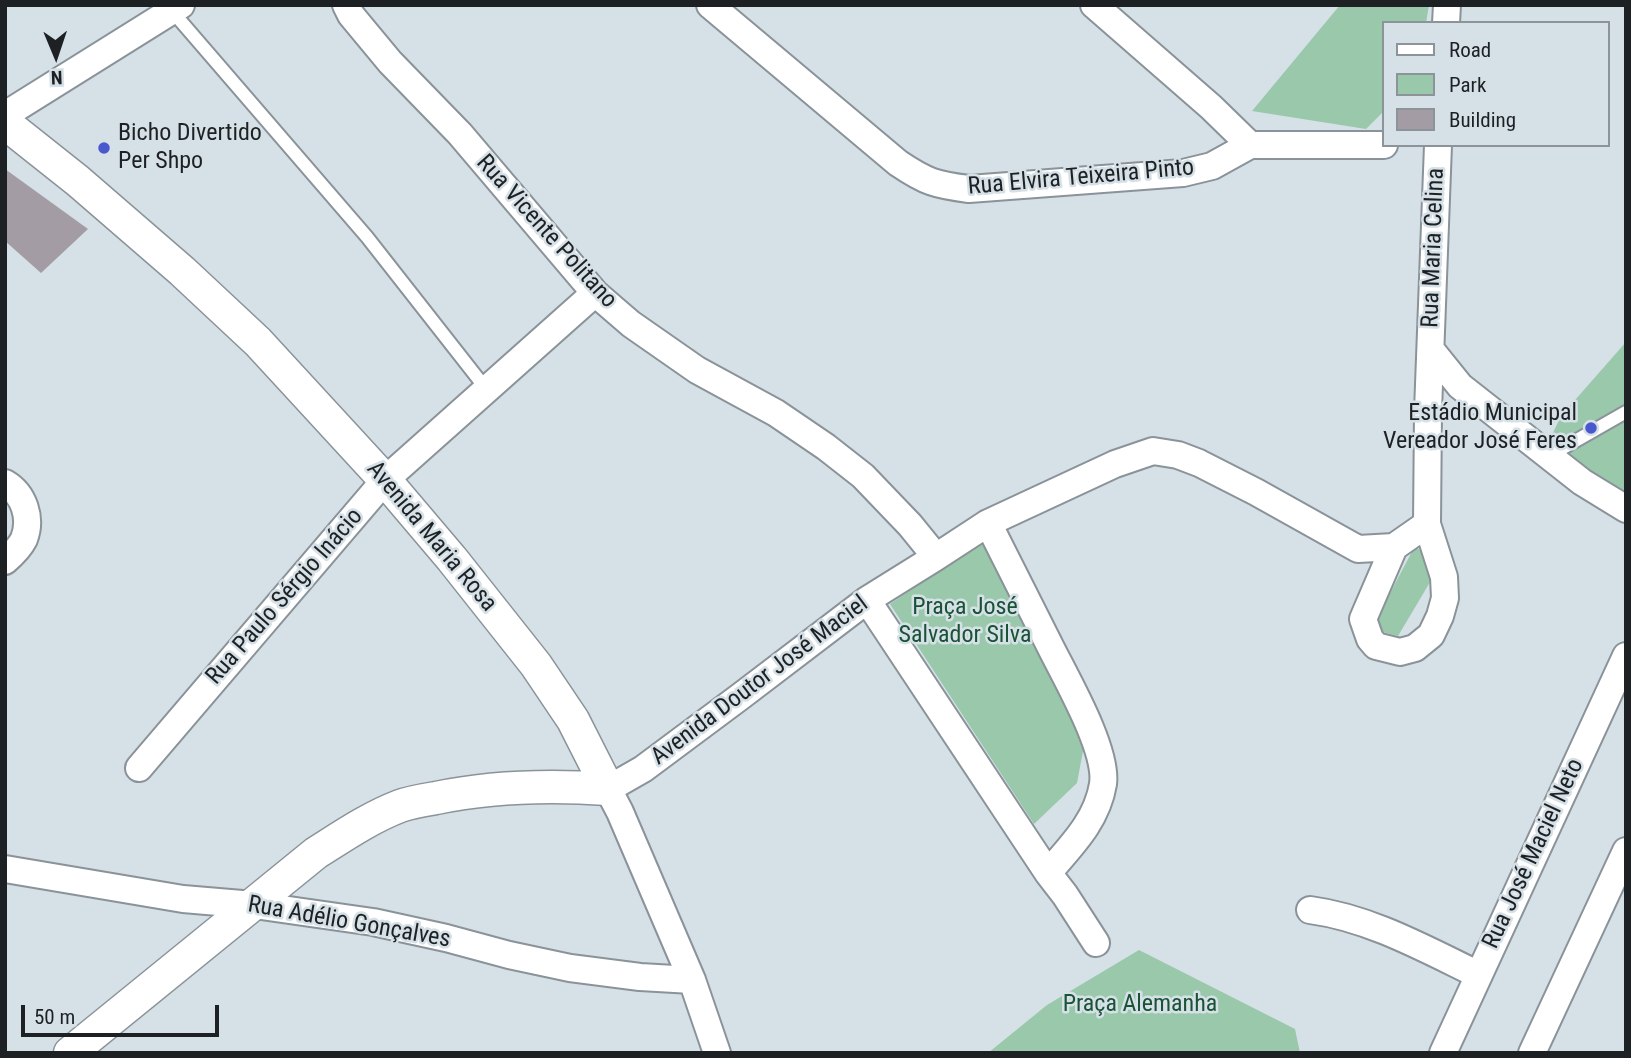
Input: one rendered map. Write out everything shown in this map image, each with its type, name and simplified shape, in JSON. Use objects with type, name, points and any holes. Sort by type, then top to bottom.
[{"type":"street","name":"Rua Vicente Politano","points":[[346,5],[351,15],[390,62],[460,134],[596,293],[631,324],[696,370],[776,413],[826,447],[863,476],[910,525],[936,557]]},
{"type":"street","name":"Rua Elvira Teixeira Pinto","points":[[710,5],[898,163],[921,178],[941,186],[969,190],[1183,173],[1212,166],[1250,145],[1382,145]]},
{"type":"street","points":[[1094,5],[1211,107],[1250,145]]},
{"type":"street","points":[[5,115],[176,8]]},
{"type":"street","name":"Avenida Maria Rosa","points":[[5,123],[78,181],[249,333],[385,480],[536,664],[573,720],[620,812],[692,980],[717,1053]]},
{"type":"street","name":"Rua Maria Celina","points":[[1431,350],[1438,147]]},
{"type":"street","name":"Rua Paulo Sérgio Inácio","points":[[139,768],[385,480],[596,293]]},
{"type":"street","points":[[1431,350],[1460,386],[1582,482],[1626,509]]},
{"type":"street","points":[[1427,524],[1394,547],[1363,619],[1370,639],[1376,646],[1400,652],[1415,648],[1431,635],[1445,598],[1444,577],[1427,524],[1431,350]]},
{"type":"street","name":"Avenida Doutor José Maciel","points":[[608,789],[643,768],[867,600],[988,523],[1115,464],[1153,451],[1178,455],[1199,463],[1358,549],[1394,547]]},
{"type":"street","points":[[5,483],[14,488],[22,499],[27,514],[23,540],[5,561]]},
{"type":"street","points":[[988,523],[1084,714],[1101,755],[1104,781],[1098,805],[1088,826],[1048,873]]},
{"type":"street","points":[[867,600],[1096,943]]},
{"type":"street","name":"Rua José Maciel Neto","points":[[1443,1053],[1626,656]]},
{"type":"street","points":[[69,1053],[316,853],[359,825],[402,805],[453,794],[508,787],[565,786],[608,789]]},
{"type":"street","points":[[1532,1053],[1626,851]]},
{"type":"street","name":"Rua Adélio Gonçalves","points":[[5,869],[183,899],[254,905],[373,922],[570,968],[640,977],[692,980]]},
{"type":"street","points":[[1310,910],[1335,913],[1367,923],[1479,975]]},
{"type":"lane","points":[[176,8],[367,237],[487,390]]},
{"type":"lane","points":[[1549,456],[1626,412]]},
{"type":"green space","points":[[1340,5],[1429,5],[1426,21],[1382,21],[1382,113],[1366,129],[1252,111]]},
{"type":"green space","name":"Estádio Municipal Vereador José Feres","points":[[1626,342],[1626,502],[1550,439],[1561,416]]},
{"type":"green space","name":"Praça José Salvador Silva","points":[[982,542],[1086,735],[1077,783],[1034,824],[890,604]]},
{"type":"green space","points":[[1415,546],[1439,567],[1398,636],[1371,629]]},
{"type":"green space","name":"Praça Alemanha","points":[[1139,950],[1295,1029],[1300,1053],[988,1053],[1047,1005]]},
{"type":"building","points":[[5,169],[88,229],[41,273],[5,241]]},
{"type":"place","name":"Bicho Divertido Per Shpo","points":[[104,148]]},
{"type":"place","name":"Estádio Municipal Vereador José Feres","points":[[1591,428]]}]
